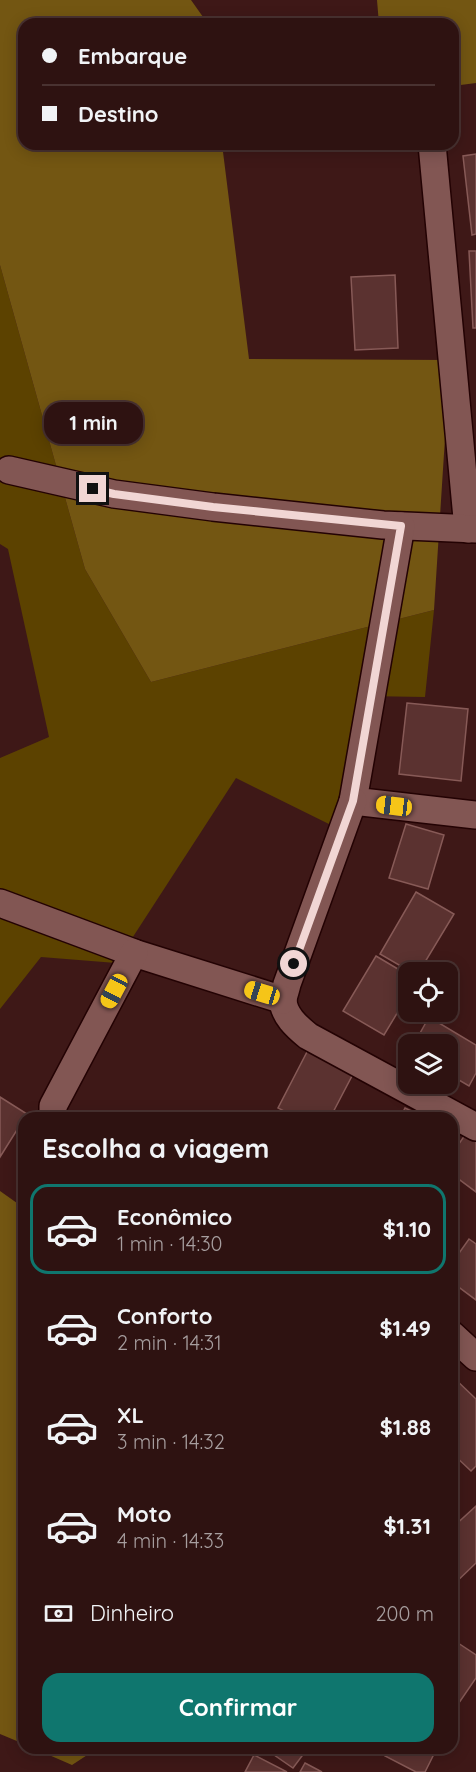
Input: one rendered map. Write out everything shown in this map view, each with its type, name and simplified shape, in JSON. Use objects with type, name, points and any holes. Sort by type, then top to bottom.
[{"type":"street","points":[[9,470],[114,494],[213,507],[401,526],[472,529],[433,150]]},
{"type":"street","points":[[401,526],[353,801],[283,1000],[286,1011],[294,1024],[308,1036],[448,1112]]},
{"type":"street","points":[[353,801],[476,815]]},
{"type":"street","points":[[0,903],[134,953],[283,1000]]},
{"type":"street","points":[[53,1112],[53,1106],[134,953]]},
{"type":"street","points":[[458,1117],[476,1127]]},
{"type":"street","points":[[458,1340],[476,1357]]},
{"type":"shaded area","points":[[0,0],[191,0],[204,18],[18,18],[18,150],[223,150],[249,359],[450,360],[434,610],[151,682],[85,569],[0,265]]},
{"type":"shaded area","points":[[377,0],[476,0],[476,83],[459,85],[459,18],[378,18]]},
{"type":"shaded area","points":[[0,265],[85,569],[151,682],[434,610],[425,697],[365,696],[335,827],[236,778],[116,963],[41,957],[0,1009],[0,758],[49,737],[8,549],[0,544]]},
{"type":"shaded area","points":[[0,1191],[18,1204],[18,1742],[0,1734]]},
{"type":"shaded area","points":[[47,1754],[89,1754],[72,1765]]},
{"type":"building","points":[[476,154],[476,234],[472,235],[463,156]]},
{"type":"building","points":[[469,251],[476,251],[476,328],[473,328]]},
{"type":"building","points":[[395,275],[398,348],[355,350],[351,277]]},
{"type":"building","points":[[407,703],[468,709],[461,781],[399,774]]},
{"type":"building","points":[[406,824],[444,835],[428,889],[389,878]]},
{"type":"building","points":[[416,892],[454,914],[425,962],[398,962],[398,964],[380,954]]},
{"type":"building","points":[[376,956],[398,969],[398,1012],[384,1035],[343,1011]]},
{"type":"building","points":[[426,1022],[437,1022],[458,1034],[420,1034]]},
{"type":"building","points":[[458,1034],[476,1045],[476,1073],[469,1086],[458,1080]]},
{"type":"building","points":[[308,1050],[353,1074],[333,1112],[286,1112],[278,1108]]},
{"type":"building","points":[[0,1097],[24,1112],[18,1112],[18,1128],[0,1157]]},
{"type":"building","points":[[467,1132],[476,1139],[476,1192],[458,1178],[458,1145]]},
{"type":"building","points":[[469,1239],[476,1244],[476,1300],[458,1286],[458,1255]]},
{"type":"building","points":[[458,1382],[476,1399],[476,1466],[471,1471],[458,1459]]},
{"type":"building","points":[[476,1506],[476,1563],[458,1580],[458,1522]]},
{"type":"building","points":[[458,1643],[476,1655],[476,1678],[458,1704]]},
{"type":"building","points":[[273,1754],[304,1754],[293,1768]]},
{"type":"building","points":[[386,1754],[434,1754],[425,1772],[416,1772],[385,1756]]},
{"type":"building","points":[[254,1755],[287,1772],[245,1772]]},
{"type":"building","points":[[305,1763],[322,1772],[300,1772]]},
{"type":"route","points":[[93,489],[114,494],[213,507],[401,526],[353,801],[294,964]]}]
